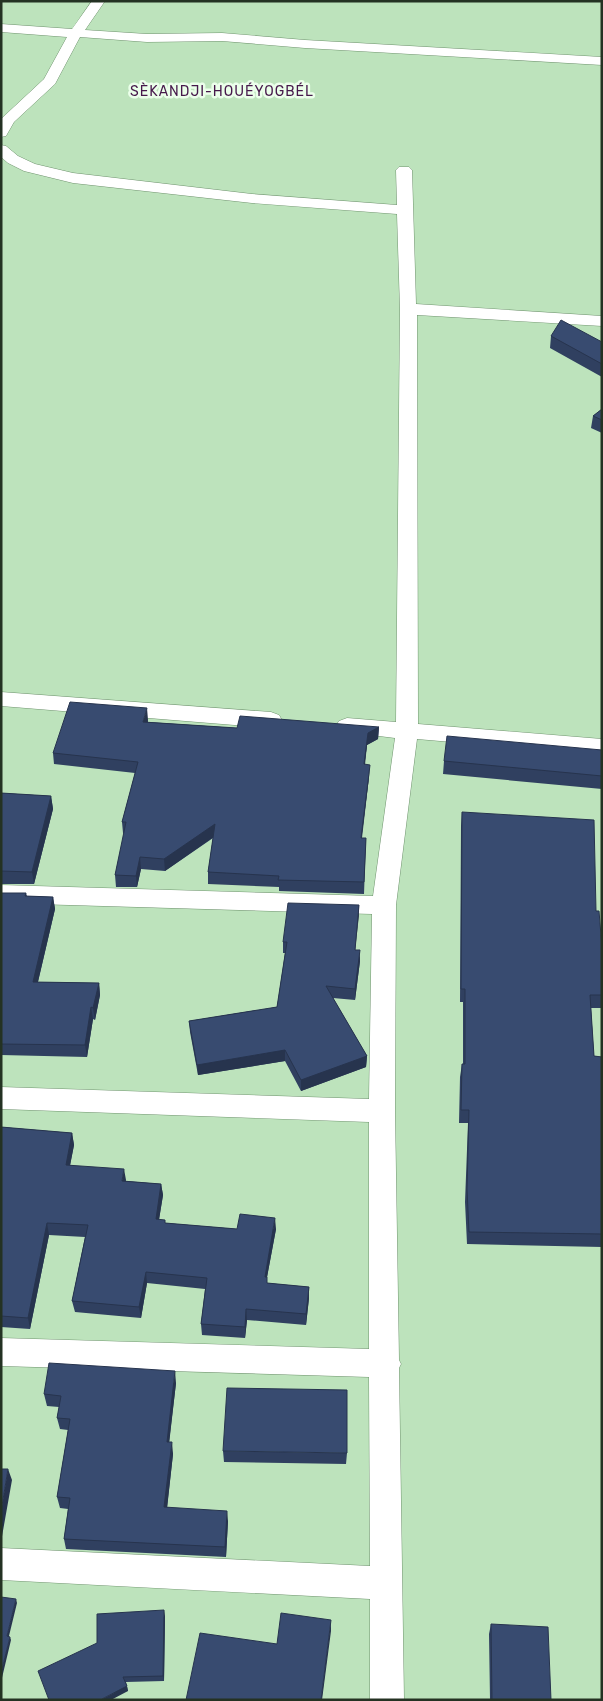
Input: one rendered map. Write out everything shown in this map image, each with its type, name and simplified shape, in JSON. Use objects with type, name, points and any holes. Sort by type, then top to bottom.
[{"type":"street","points":[[1,133],[13,115],[44,89],[50,81],[76,34],[99,1]]},
{"type":"street","points":[[1,28],[147,38],[222,37],[331,46],[602,61]]},
{"type":"street","points":[[1,149],[14,160],[28,166],[55,175],[89,181],[155,186],[230,196],[405,210]]},
{"type":"street","points":[[387,1700],[386,1364],[382,1111],[384,905],[407,731],[408,309],[404,170]]},
{"type":"street","points":[[408,309],[602,321]]},
{"type":"street","points":[[1,699],[288,722]]},
{"type":"street","points":[[328,725],[602,747]]},
{"type":"street","points":[[1,894],[384,905]]},
{"type":"street","points":[[1,1098],[382,1111]]},
{"type":"street","points":[[1,1352],[386,1364]]},
{"type":"street","points":[[1,1564],[387,1583]]},
{"type":"building","points":[[561,320],[602,342],[602,364],[551,336]]},
{"type":"building","points":[[602,409],[602,420],[593,416]]},
{"type":"building","points":[[70,702],[147,708],[143,722],[237,728],[240,716],[379,727],[368,733],[364,764],[370,765],[361,838],[366,838],[364,882],[278,880],[279,876],[208,872],[215,824],[164,859],[140,857],[136,876],[115,875],[126,822],[122,822],[138,762],[53,753]]},
{"type":"building","points":[[447,736],[602,750],[602,776],[444,761]]},
{"type":"building","points":[[1,793],[51,796],[32,872],[1,871]]},
{"type":"building","points":[[462,812],[594,820],[596,911],[599,911],[602,948],[602,995],[590,995],[594,1056],[602,1057],[602,1234],[469,1232],[467,1189],[469,1110],[461,1110],[462,1064],[465,1064],[465,989],[461,989]]},
{"type":"building","points":[[1,893],[26,893],[25,896],[53,897],[33,982],[99,983],[93,1008],[91,1007],[85,1045],[1,1044]]},
{"type":"building","points":[[288,903],[359,905],[355,950],[360,950],[355,989],[326,986],[367,1056],[301,1080],[285,1050],[197,1065],[189,1021],[277,1007],[287,942],[283,942]]},
{"type":"building","points":[[1,1127],[72,1133],[66,1165],[124,1169],[122,1181],[161,1184],[156,1219],[165,1220],[165,1223],[237,1229],[240,1214],[275,1218],[265,1277],[267,1277],[267,1283],[309,1287],[306,1314],[246,1309],[245,1327],[201,1324],[207,1278],[146,1272],[139,1307],[72,1301],[88,1225],[47,1223],[28,1318],[1,1316]]},
{"type":"building","points":[[49,1363],[175,1371],[167,1442],[172,1442],[164,1507],[227,1511],[225,1547],[64,1539],[70,1498],[57,1497],[70,1419],[57,1418],[61,1396],[44,1394]]},
{"type":"building","points":[[227,1388],[347,1390],[347,1453],[223,1451]]},
{"type":"building","points":[[1,1469],[8,1469],[1,1512]]},
{"type":"building","points":[[1,1597],[16,1599],[7,1636],[10,1637],[1,1673]]},
{"type":"building","points":[[164,1610],[163,1676],[123,1677],[127,1686],[102,1700],[49,1700],[38,1671],[97,1643],[97,1614]]},
{"type":"building","points":[[281,1613],[331,1620],[321,1700],[186,1700],[200,1633],[277,1644]]},
{"type":"building","points":[[491,1624],[548,1627],[551,1700],[492,1700]]},
{"type":"district","name":"SÈKANDJI-HOUÉYOGBÉL","points":[[222,91]]}]
